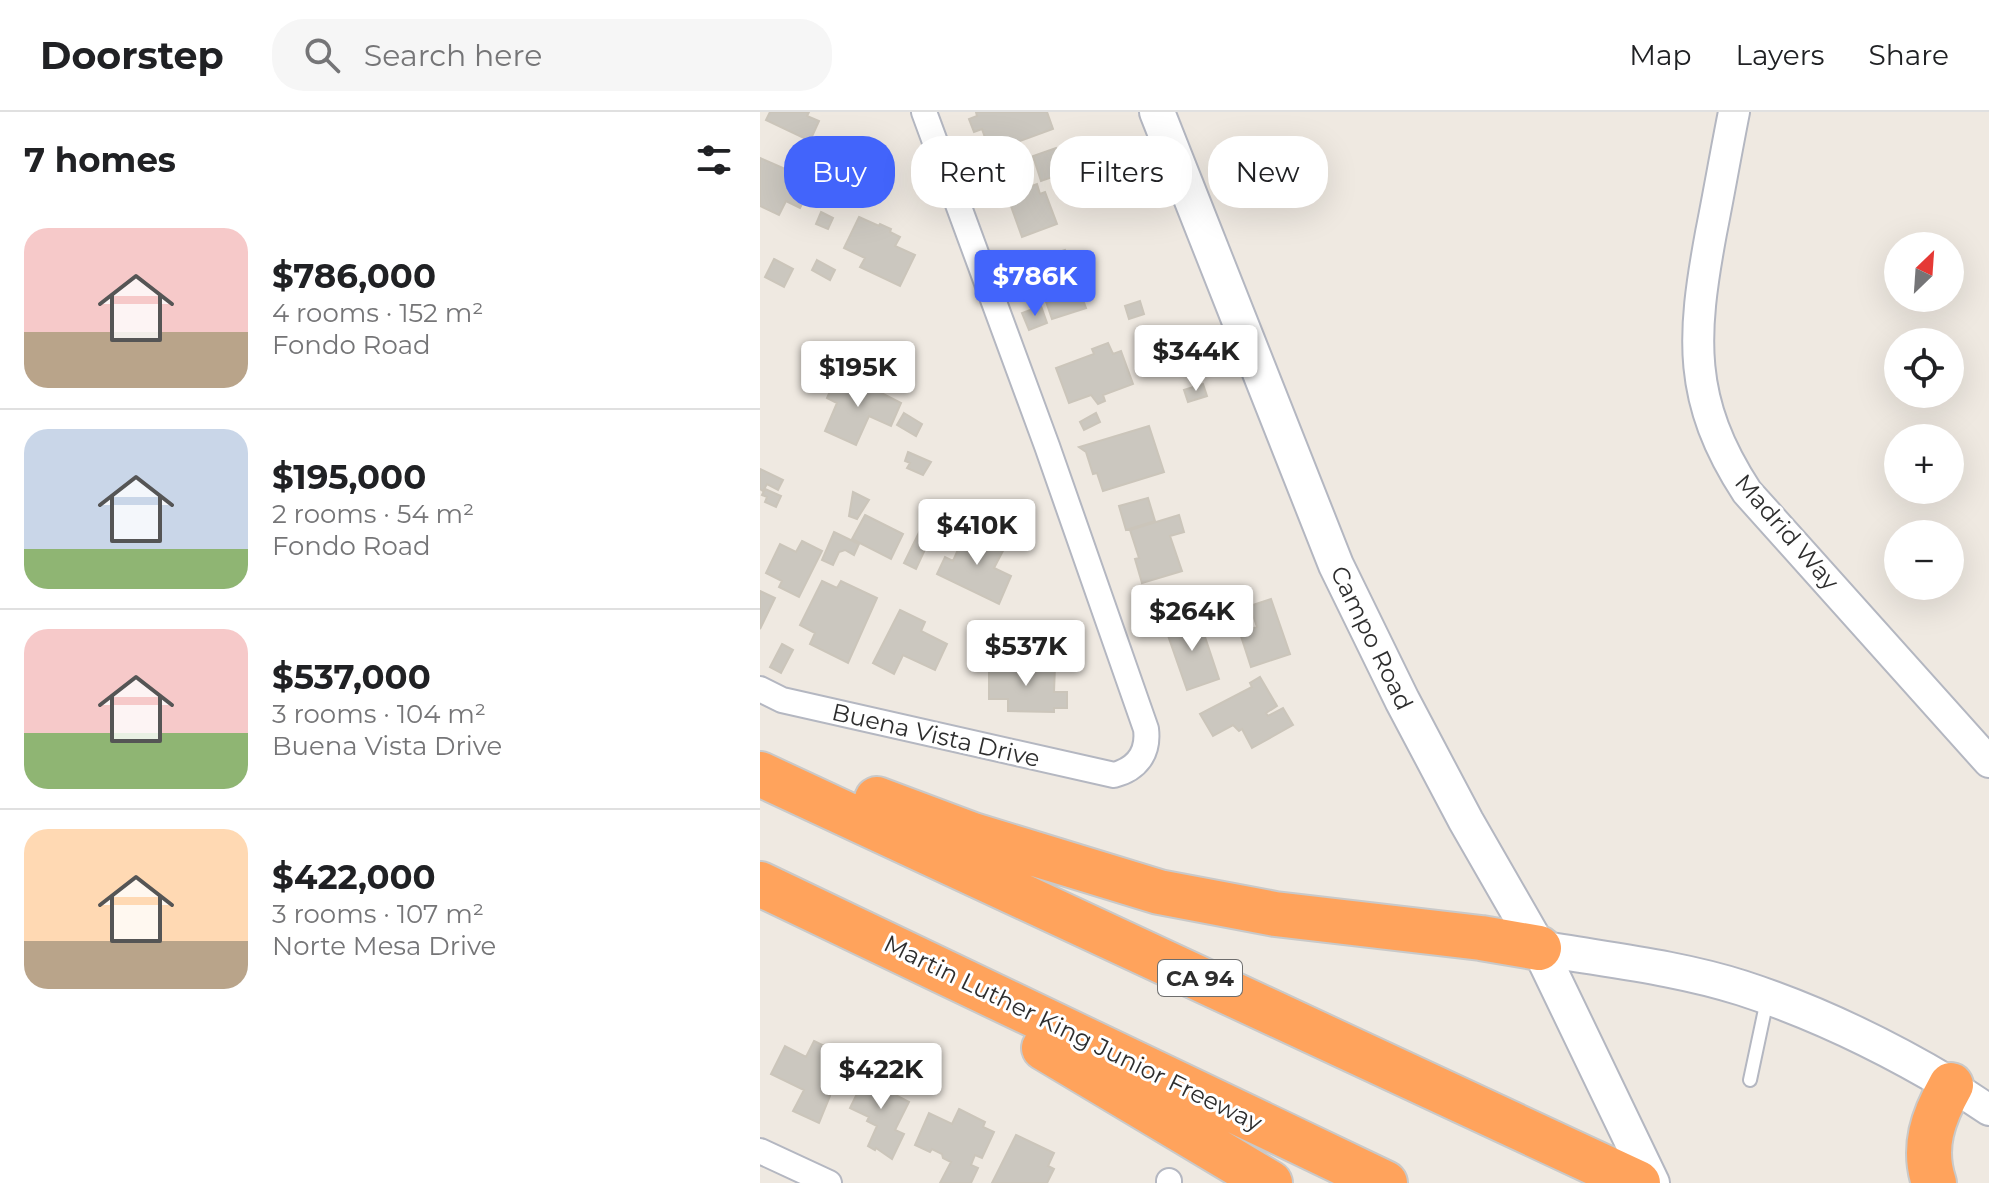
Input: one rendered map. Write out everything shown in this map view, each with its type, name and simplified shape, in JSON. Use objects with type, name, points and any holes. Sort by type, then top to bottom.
[{"type":"highway","points":[[760,756],[973,835],[1159,892],[1275,914],[1481,938],[1539,948]]},
{"type":"highway","name":"CA 94","points":[[760,774],[1636,1163]]},
{"type":"highway","name":"Martin Luther King Junior Freeway","points":[[760,884],[1385,1183]]},
{"type":"highway","points":[[940,970],[1011,1028],[1270,1183]]},
{"type":"highway","points":[[1934,1183],[1929,1169],[1928,1139],[1937,1109],[1951,1085]]},
{"type":"main road","name":"Campo Road","points":[[1157,112],[1336,565],[1416,727],[1539,948],[1636,1163],[1652,1183]]},
{"type":"main road","points":[[1539,948],[1656,967],[1741,988],[1871,1039],[1951,1085]]},
{"type":"street","name":"Buena Vista Drive","points":[[760,689],[782,700],[1114,775],[1131,769],[1146,746],[1146,729],[1047,446],[924,112]]},
{"type":"street","name":"Madrid Way","points":[[1734,112],[1697,321],[1699,373],[1711,423],[1747,492],[1989,762]]},
{"type":"street","points":[[1951,1085],[1989,1110]]},
{"type":"street","points":[[760,1151],[829,1183]]},
{"type":"lane","points":[[1750,1080],[1768,997]]},
{"type":"building","points":[[770,112],[809,112],[807,116],[819,121],[812,136],[800,136],[766,120]]},
{"type":"building","points":[[976,112],[1047,112],[1053,129],[1034,136],[984,136],[982,129],[974,132],[969,119],[977,116]]},
{"type":"building","points":[[1050,150],[1050,178],[1041,181],[1034,156]]},
{"type":"building","points":[[760,158],[784,168],[784,205],[779,215],[760,206]]},
{"type":"building","points":[[1037,184],[1040,194],[1045,192],[1057,224],[1022,237],[1012,208],[1034,208],[1034,185]]},
{"type":"building","points":[[821,212],[833,218],[828,229],[816,224]]},
{"type":"building","points":[[859,217],[891,229],[890,232],[900,237],[895,246],[915,255],[900,286],[860,267],[865,258],[844,248]]},
{"type":"building","points":[[1065,250],[1086,308],[1052,319],[1042,290],[1033,293],[1028,279],[1037,276],[1032,261]]},
{"type":"building","points":[[774,259],[793,269],[784,287],[765,277]]},
{"type":"building","points":[[817,260],[835,270],[830,280],[812,270]]},
{"type":"building","points":[[1140,301],[1144,314],[1129,319],[1125,306]]},
{"type":"building","points":[[1041,306],[1047,323],[1029,330],[1022,313]]},
{"type":"building","points":[[1108,343],[1113,354],[1121,351],[1133,384],[1103,395],[1105,401],[1098,404],[1091,395],[1069,403],[1056,368],[1094,354],[1092,349]]},
{"type":"building","points":[[850,377],[901,403],[891,426],[869,416],[856,445],[825,431],[837,403],[827,398],[835,380],[846,385]]},
{"type":"building","points":[[1203,384],[1207,396],[1188,402],[1184,390]]},
{"type":"building","points":[[904,413],[922,424],[916,436],[897,425]]},
{"type":"building","points":[[1096,413],[1100,422],[1084,430],[1080,422]]},
{"type":"building","points":[[1149,426],[1164,472],[1103,491],[1086,452],[1079,447]]},
{"type":"building","points":[[908,452],[931,462],[923,475],[907,468],[910,463],[905,461]]},
{"type":"building","points":[[760,469],[783,480],[778,490],[767,484],[763,491],[760,489]]},
{"type":"building","points":[[765,489],[781,496],[776,507],[765,502],[767,497],[762,495]]},
{"type":"building","points":[[853,492],[869,500],[857,519],[849,516]]},
{"type":"building","points":[[1148,498],[1155,521],[1126,530],[1119,506]]},
{"type":"building","points":[[929,512],[940,517],[916,569],[904,563]]},
{"type":"building","points":[[865,515],[903,534],[891,559],[852,539]]},
{"type":"building","points":[[1179,515],[1184,532],[1170,536],[1182,571],[1142,583],[1135,559],[1139,558],[1130,530]]},
{"type":"building","points":[[967,529],[1005,547],[994,568],[1011,576],[999,604],[937,574],[945,557],[953,561]]},
{"type":"building","points":[[834,532],[859,544],[854,555],[845,550],[839,552],[833,565],[822,560]]},
{"type":"building","points":[[802,541],[822,551],[799,597],[779,587],[782,581],[766,573],[780,544],[796,552]]},
{"type":"building","points":[[822,581],[837,588],[841,581],[877,598],[848,663],[810,644],[815,633],[800,625]]},
{"type":"building","points":[[760,591],[775,598],[760,629]]},
{"type":"building","points":[[1271,599],[1290,654],[1251,667],[1240,633],[1257,627],[1250,606]]},
{"type":"building","points":[[900,610],[925,622],[921,631],[947,644],[935,670],[903,655],[894,674],[873,663]]},
{"type":"building","points":[[1198,616],[1219,679],[1187,690],[1165,627]]},
{"type":"building","points":[[782,644],[793,650],[781,673],[770,667]]},
{"type":"building","points":[[989,665],[1055,666],[1054,692],[1067,692],[1067,708],[1054,708],[1054,712],[1008,711],[1008,699],[989,699]]},
{"type":"building","points":[[1260,677],[1277,706],[1266,713],[1268,716],[1283,708],[1293,725],[1252,748],[1242,729],[1239,731],[1233,725],[1213,736],[1200,714],[1252,687],[1250,683]]},
{"type":"building","points":[[814,1041],[851,1059],[843,1076],[835,1073],[825,1093],[830,1096],[819,1123],[793,1111],[804,1090],[771,1074],[785,1046],[806,1057]]},
{"type":"building","points":[[870,1067],[892,1078],[886,1090],[909,1102],[895,1130],[904,1134],[892,1159],[868,1146],[877,1126],[867,1121],[869,1117],[850,1108]]},
{"type":"building","points":[[959,1109],[985,1122],[983,1127],[994,1132],[982,1158],[975,1155],[971,1165],[978,1168],[971,1183],[940,1183],[951,1162],[932,1149],[930,1152],[915,1145],[929,1113],[952,1124]]},
{"type":"building","points":[[1016,1135],[1054,1153],[1048,1166],[1054,1169],[1047,1183],[992,1183]]}]
